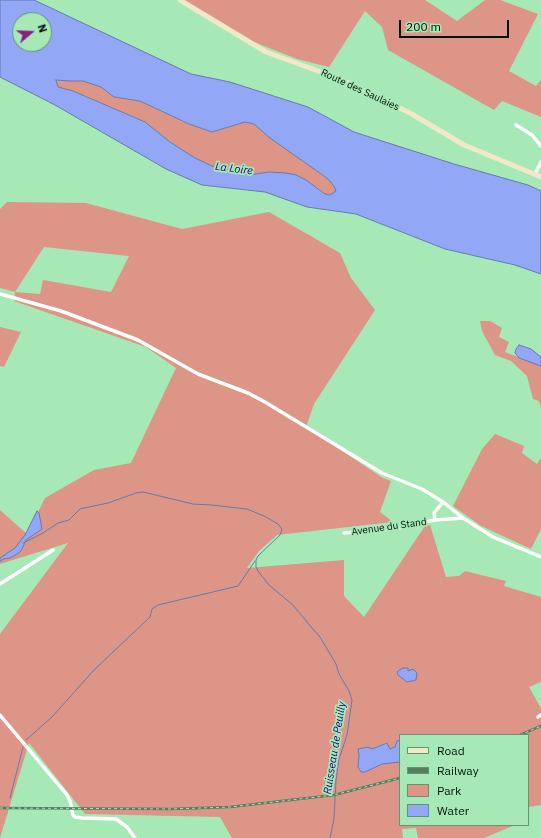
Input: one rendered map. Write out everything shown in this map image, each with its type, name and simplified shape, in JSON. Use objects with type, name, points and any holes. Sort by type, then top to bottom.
[{"type":"street","name":"Route des Saulaies","points":[[180,0],[266,52],[340,79],[410,113],[464,145],[541,177]]},
{"type":"street","points":[[516,125],[532,135],[541,146]]},
{"type":"street","points":[[535,174],[541,162]]},
{"type":"street","points":[[0,294],[61,311],[138,340],[198,374],[265,402],[382,473],[422,489],[493,537],[541,557]]},
{"type":"street","name":"Avenue du Stand","points":[[435,520],[434,513],[442,502]]},
{"type":"street","name":"Avenue du Stand","points":[[344,533],[398,528],[435,520],[463,518]]},
{"type":"street","points":[[0,584],[53,550]]},
{"type":"street","points":[[0,716],[67,795],[75,817],[116,819],[127,826],[135,838]]},
{"type":"green space","points":[[182,0],[425,0],[457,21],[485,0],[500,0],[538,14],[509,71],[536,86],[541,80],[541,117],[502,101],[494,110],[388,50],[382,27],[365,11],[329,67],[297,59],[249,40]]},
{"type":"green space","points":[[56,79],[83,81],[101,87],[114,97],[140,101],[189,124],[212,132],[245,122],[254,124],[270,138],[324,176],[331,182],[336,191],[330,195],[325,194],[316,187],[269,172],[249,175],[212,166],[195,158],[170,142],[145,122],[73,91],[58,87]]},
{"type":"green space","points":[[7,202],[86,203],[182,229],[269,212],[340,253],[351,278],[375,310],[314,404],[306,427],[383,478],[391,481],[380,512],[393,522],[277,535],[259,551],[247,568],[344,560],[344,596],[364,617],[425,526],[430,525],[446,577],[459,576],[465,571],[506,581],[504,586],[541,597],[541,682],[529,687],[541,708],[541,805],[529,807],[529,734],[399,734],[399,826],[513,826],[484,838],[418,838],[416,828],[402,829],[403,838],[232,838],[220,817],[85,814],[29,743],[0,838],[0,634],[68,543],[0,564],[0,510],[27,534],[45,498],[94,470],[131,463],[176,368],[146,347],[14,301],[15,292],[0,288],[0,209]],"holes":[[[44,247],[129,256],[111,292],[43,280],[40,294],[15,292]]]},
{"type":"green space","points":[[480,321],[490,321],[502,328],[499,337],[509,342],[505,352],[541,366],[541,408],[539,401],[533,399],[527,376],[511,361],[495,355],[482,331]]},
{"type":"green space","points":[[0,327],[21,332],[4,367],[0,366]]},
{"type":"green space","points":[[495,434],[524,446],[522,453],[537,464],[540,459],[541,460],[541,529],[531,549],[481,526],[453,506],[482,449]]},
{"type":"water","points":[[0,0],[34,0],[191,74],[230,82],[308,107],[354,132],[454,164],[528,185],[541,191],[541,274],[515,265],[445,249],[356,214],[307,207],[265,192],[202,185],[166,169],[55,105],[0,77]],"holes":[[[56,80],[83,81],[101,87],[114,97],[140,101],[189,124],[212,132],[245,122],[254,124],[270,138],[324,176],[331,182],[336,191],[330,195],[325,194],[306,180],[296,175],[269,172],[249,175],[212,166],[195,158],[170,142],[145,122],[73,91],[58,87]]]},
{"type":"water","points":[[519,345],[531,349],[541,357],[541,366],[519,358],[515,353]]},
{"type":"water","points":[[37,511],[39,513],[42,529],[26,540],[21,551],[10,558],[3,559],[0,562],[0,558],[15,548],[25,535]]},
{"type":"water","points":[[403,668],[408,668],[408,671],[413,669],[417,673],[416,680],[407,682],[398,675],[397,672]]},
{"type":"water","points":[[399,740],[399,762],[382,764],[365,772],[361,772],[358,767],[358,749],[368,747],[372,749],[387,743],[390,749],[395,747],[397,741]]},
{"type":"waterway","name":"Ruisseau de Peuilly","points":[[23,543],[43,533],[58,523],[69,520],[80,509],[108,503],[143,492],[193,504],[247,509],[278,524],[282,529],[280,535],[258,556],[256,560],[256,567],[269,585],[293,605],[320,637],[336,664],[339,674],[349,691],[352,700],[347,735],[339,759],[336,780],[334,819],[330,838]]},
{"type":"waterway","points":[[26,740],[52,717],[94,670],[150,617],[152,609],[158,605],[238,586],[255,561]]},
{"type":"waterway","points":[[10,798],[23,747]]},
{"type":"railway","points":[[522,734],[541,726]]},
{"type":"railway","points":[[0,808],[171,809],[230,807],[334,795],[399,778]]},
{"type":"water label","name":"La Loire","points":[[234,169]]}]
